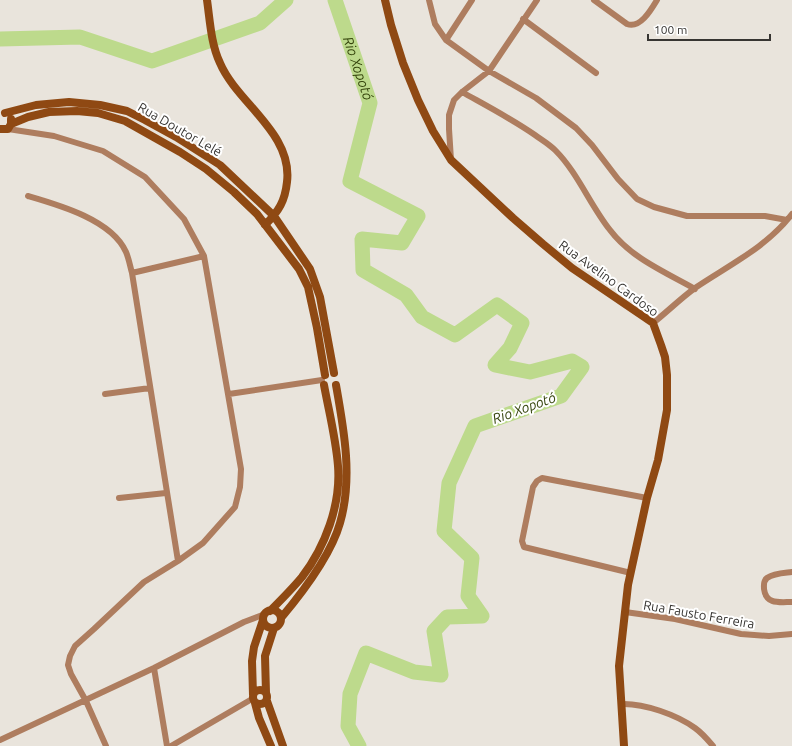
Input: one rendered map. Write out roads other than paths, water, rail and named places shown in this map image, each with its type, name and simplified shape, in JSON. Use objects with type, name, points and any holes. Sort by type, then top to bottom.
[{"type":"street","points":[[207,0],[212,33],[220,64],[274,135],[285,157],[288,173],[283,202],[266,225]]},
{"type":"street","name":"Rua Avelino Cardoso","points":[[385,0],[391,25],[403,62],[418,100],[433,131],[451,160],[513,218],[572,268],[653,323],[661,345],[666,366],[667,410],[658,460],[647,498],[630,573],[619,666],[624,746]]},
{"type":"street","points":[[429,0],[435,24],[446,40],[489,71],[536,98],[576,128],[592,145],[618,180],[637,199],[660,209],[687,216],[765,216],[787,220]]},
{"type":"street","points":[[446,40],[472,0]]},
{"type":"street","points":[[451,160],[449,115],[454,100],[489,71],[537,0]]},
{"type":"street","points":[[594,0],[627,24],[633,25],[645,18],[657,0]]},
{"type":"street","points":[[524,19],[596,73]]},
{"type":"street","points":[[462,92],[516,122],[554,150],[577,178],[615,237],[645,261],[695,289]]},
{"type":"street","name":"Rua Doutor Lelé","points":[[2,113],[36,104],[70,102],[100,105],[127,111],[176,137],[220,166],[274,216],[310,269],[320,298],[334,373]]},
{"type":"street","name":"Rua Doutor Lelé","points":[[6,127],[28,117],[48,112],[77,111],[98,113],[125,122],[180,152],[206,169],[234,192],[266,225],[299,269],[308,287],[317,328],[338,466],[336,506],[327,532],[317,553],[302,577],[266,615],[254,647],[252,661],[254,699],[259,718],[271,746]]},
{"type":"street","points":[[2,113],[11,118],[6,127],[54,136],[103,151],[144,177],[184,219],[204,256],[229,394],[241,469],[240,487],[234,507],[203,543],[178,561],[144,582],[75,646],[70,656],[68,665],[71,674],[86,701],[106,746]]},
{"type":"street","points":[[28,196],[56,204],[88,217],[112,233],[126,251],[132,273],[178,561]]},
{"type":"street","points":[[257,214],[266,208],[283,202]]},
{"type":"street","points":[[653,323],[695,289],[751,252],[772,236],[792,214]]},
{"type":"street","points":[[132,273],[204,256]]},
{"type":"street","points":[[229,394],[324,380],[329,372],[334,373],[338,378],[336,385],[343,421],[346,456],[346,500],[340,524],[334,541],[315,574],[281,618],[279,624],[274,628],[265,656],[266,697],[283,746]]},
{"type":"street","points":[[324,380],[329,388],[336,385]]},
{"type":"street","points":[[105,394],[150,388]]},
{"type":"street","points":[[630,573],[524,546],[522,541],[533,487],[539,479],[546,479],[647,498]]},
{"type":"street","points":[[119,498],[166,493]]},
{"type":"street","points":[[792,572],[772,576],[766,579],[764,585],[765,596],[772,601],[792,602]]},
{"type":"street","points":[[0,740],[86,701],[244,622],[277,612],[281,618]]},
{"type":"street","name":"Rua Fausto Ferreira","points":[[625,612],[675,619],[741,634],[769,636],[792,634]]},
{"type":"street","points":[[266,615],[266,626],[274,628]]},
{"type":"street","points":[[154,668],[167,746]]},
{"type":"street","points":[[171,746],[254,699],[259,690],[266,697]]},
{"type":"street","points":[[254,699],[263,704],[266,697]]},
{"type":"street","points":[[621,704],[628,703],[652,708],[684,722],[697,729],[713,746]]},
{"type":"waterway","name":"Rio Xopotó","points":[[0,39],[80,37],[152,61],[260,23],[286,0]]},
{"type":"waterway","name":"Rio Xopotó","points":[[335,0],[370,103],[350,181],[418,216],[402,243],[362,239],[363,270],[406,295],[422,317],[455,335],[497,305],[522,323],[510,348],[495,365],[530,372],[572,361],[582,367],[561,396],[475,426],[449,483],[444,531],[472,558],[468,596],[482,616],[447,617],[434,631],[441,675],[414,672],[366,653],[350,694],[348,726],[359,746]]}]
